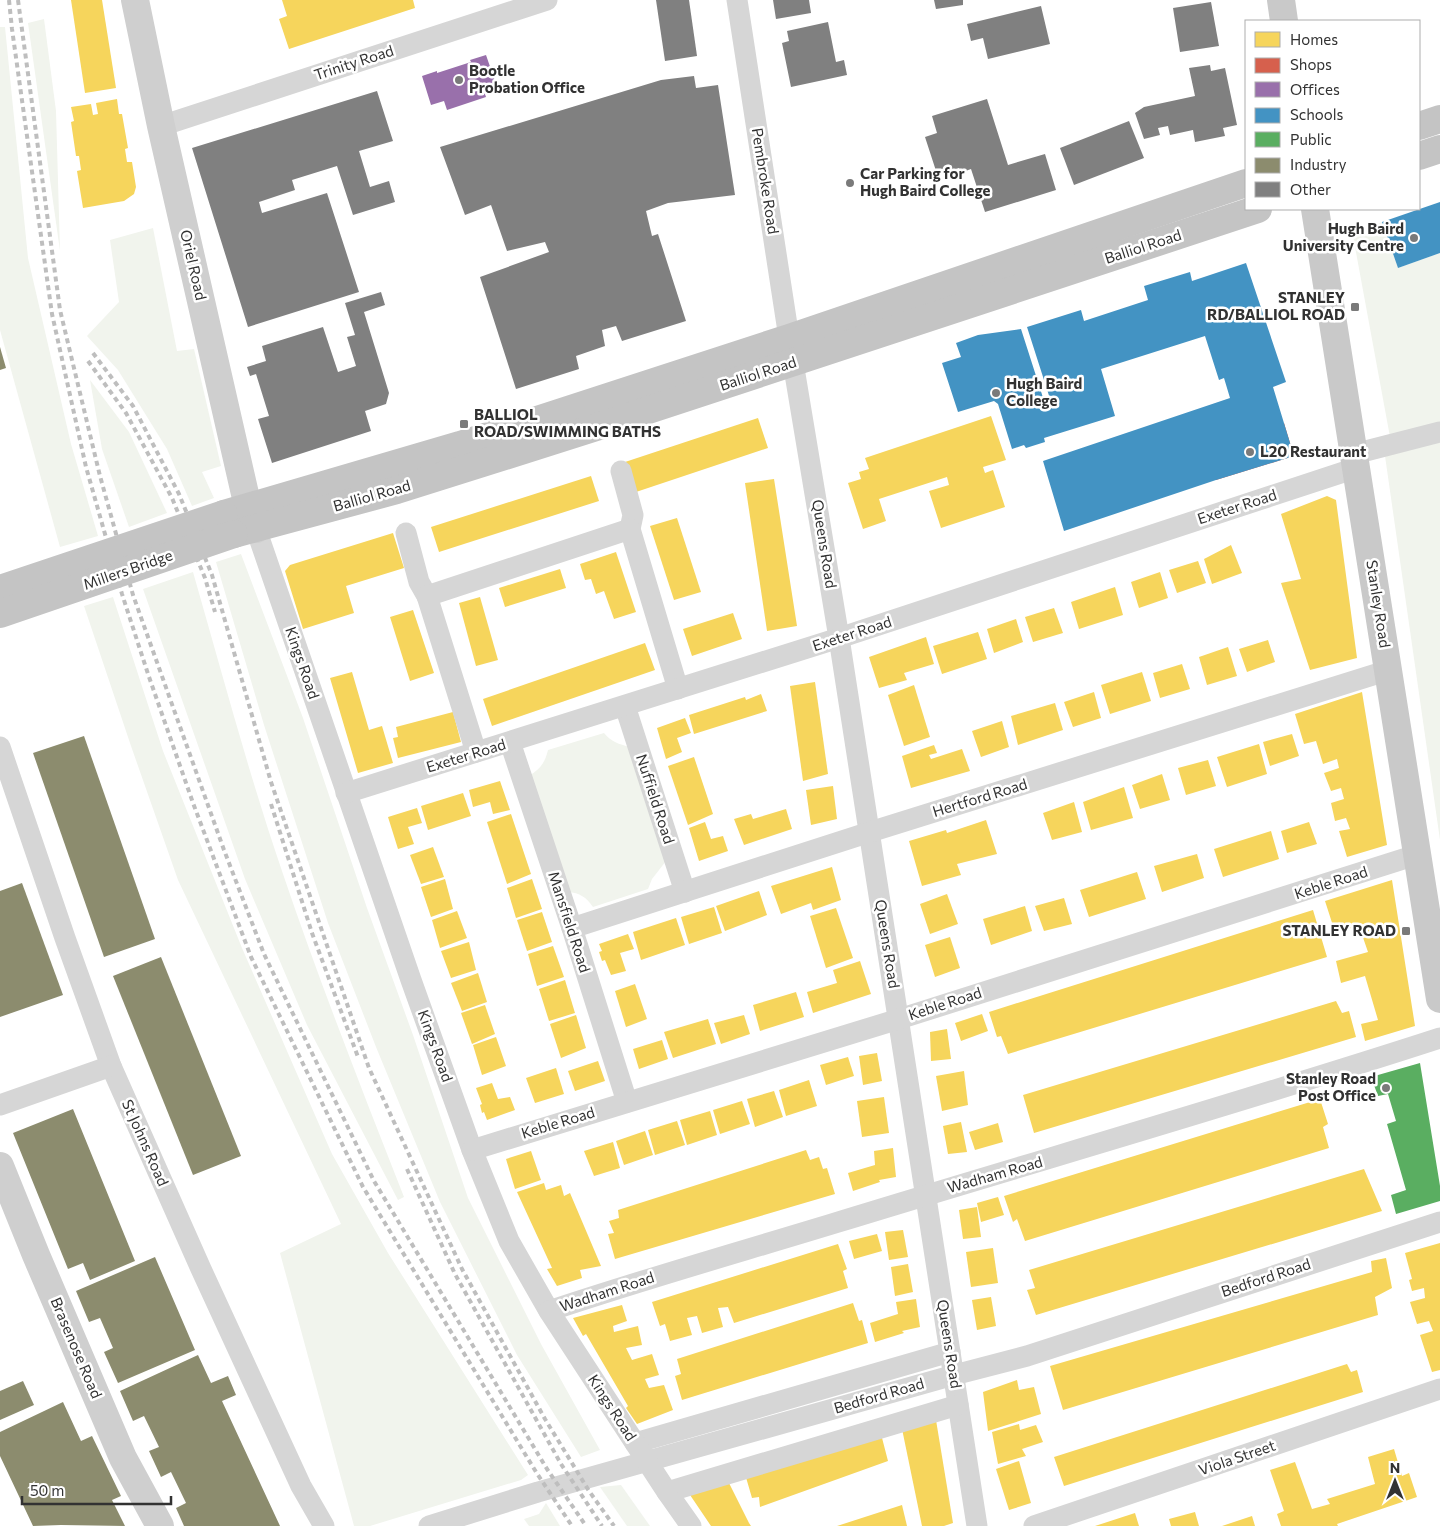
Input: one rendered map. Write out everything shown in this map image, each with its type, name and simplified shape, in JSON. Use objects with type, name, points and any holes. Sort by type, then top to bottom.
[{"type":"highway","points":[[1420,126],[1440,119]]},
{"type":"highway","points":[[1420,156],[1440,149]]},
{"type":"highway","name":"Balliol Road","points":[[792,350],[1245,184]]},
{"type":"highway","name":"Balliol Road","points":[[241,521],[460,445],[792,350],[1255,210]]},
{"type":"highway","name":"Millers Bridge","points":[[0,589],[241,521]]},
{"type":"highway","name":"Millers Bridge","points":[[0,614],[241,521]]},
{"type":"main road","name":"Oriel Road","points":[[135,0],[241,521]]},
{"type":"main road","points":[[1280,0],[1284,20]]},
{"type":"main road","name":"Stanley Road","points":[[1315,210],[1440,999]]},
{"type":"main road","name":"Brasenose Road","points":[[0,1166],[123,1458],[160,1526]]},
{"type":"street","name":"Trinity Road","points":[[162,126],[547,0]]},
{"type":"street","name":"Pembroke Road","points":[[737,0],[792,350]]},
{"type":"street","name":"Queens Road","points":[[792,350],[840,638],[977,1526]]},
{"type":"street","name":"Exeter Road","points":[[346,793],[840,638],[1440,432]]},
{"type":"street","points":[[621,471],[633,515],[630,529],[678,689]]},
{"type":"street","name":"Kings Road","points":[[241,521],[346,793],[472,1150],[509,1240],[549,1311],[691,1526]]},
{"type":"street","points":[[428,596],[630,529]]},
{"type":"street","points":[[406,533],[419,582],[428,596],[476,752]]},
{"type":"street","name":"Hertford Road","points":[[572,928],[870,832],[1389,670]]},
{"type":"street","name":"Nuffield Road","points":[[625,706],[685,892]]},
{"type":"street","name":"Mansfield Road","points":[[510,742],[572,928],[626,1102]]},
{"type":"street","name":"St Johns Road","points":[[0,747],[65,938],[112,1066],[205,1278],[301,1486],[324,1526]]},
{"type":"street","name":"Keble Road","points":[[472,1150],[899,1019],[1416,855]]},
{"type":"street","name":"Wadham Road","points":[[549,1311],[642,1280],[1025,1166],[1440,1038]]},
{"type":"street","points":[[0,1105],[112,1066]]},
{"type":"street","name":"Bedford Road","points":[[429,1526],[547,1489],[1036,1353],[1440,1222]]},
{"type":"street","name":"Bedford Road","points":[[635,1443],[950,1352]]},
{"type":"street","name":"Viola Street","points":[[1034,1526],[1440,1389]]},
{"type":"street","name":"Bedford Road","points":[[667,1492],[958,1405]]},
{"type":"shaded area","points":[[44,19],[56,111],[60,251],[28,23]]},
{"type":"shaded area","points":[[0,27],[5,27],[28,258],[71,444],[98,536],[60,547],[0,330]]},
{"type":"shaded area","points":[[1382,222],[1398,268],[1440,253],[1440,423],[1390,437],[1353,236]]},
{"type":"shaded area","points":[[153,228],[177,351],[194,349],[221,466],[202,472],[214,498],[192,506],[167,449],[118,370],[87,336],[119,302],[110,240]]},
{"type":"shaded area","points":[[90,380],[129,432],[167,513],[129,527],[102,449]]},
{"type":"shaded area","points":[[1440,441],[1440,840],[1385,456]]},
{"type":"shaded area","points":[[241,554],[303,718],[468,1198],[541,1344],[600,1450],[581,1457],[517,1355],[440,1202],[376,1047],[328,923],[264,725],[216,562]]},
{"type":"shaded area","points":[[193,572],[236,724],[271,837],[326,996],[404,1197],[398,1200],[307,1025],[245,879],[143,589]]},
{"type":"shaded area","points":[[113,597],[163,751],[242,948],[332,1154],[388,1253],[528,1475],[521,1480],[370,1526],[354,1526],[280,1253],[341,1224],[178,880],[84,606]]},
{"type":"shaded area","points":[[604,733],[612,741],[630,747],[666,861],[652,879],[648,889],[593,907],[582,896],[568,892],[529,776],[542,765],[548,750]]},
{"type":"shaded area","points":[[621,1485],[650,1526],[627,1526],[600,1487]]},
{"type":"shaded area","points":[[546,1503],[560,1526],[529,1526],[524,1519],[539,1514]]},
{"type":"building: Homes","points":[[71,0],[102,0],[116,88],[85,93]]},
{"type":"building: Homes","points":[[282,0],[413,0],[415,8],[289,49],[279,19],[287,16]]},
{"type":"building: Homes","points":[[117,99],[119,114],[122,114],[128,148],[125,149],[127,162],[132,162],[136,187],[134,194],[124,201],[83,208],[77,171],[81,170],[79,156],[76,156],[71,122],[74,121],[71,107],[91,104],[93,115],[98,114],[96,103]]},
{"type":"building: Homes","points":[[991,416],[1006,460],[983,467],[985,473],[993,470],[1005,507],[941,528],[929,491],[949,485],[947,477],[879,499],[886,521],[863,529],[848,483],[861,479],[859,472],[869,469],[865,458]]},
{"type":"building: Homes","points":[[758,418],[768,448],[636,492],[625,462]]},
{"type":"building: Homes","points":[[591,476],[599,501],[439,552],[431,527]]},
{"type":"building: Homes","points":[[774,479],[797,626],[767,631],[745,483]]},
{"type":"building: Homes","points":[[1327,496],[1336,500],[1357,658],[1310,670],[1281,583],[1301,579],[1281,514]]},
{"type":"building: Homes","points":[[677,518],[701,592],[674,600],[650,526]]},
{"type":"building: Homes","points":[[393,533],[404,568],[346,586],[354,613],[303,629],[285,571],[290,565]]},
{"type":"building: Homes","points":[[1231,545],[1242,573],[1212,584],[1204,559]]},
{"type":"building: Homes","points":[[616,552],[636,612],[614,619],[604,591],[596,594],[591,579],[585,580],[580,564]]},
{"type":"building: Homes","points":[[1198,561],[1206,583],[1177,593],[1169,570]]},
{"type":"building: Homes","points":[[560,569],[566,588],[505,607],[499,588]]},
{"type":"building: Homes","points":[[1160,572],[1168,598],[1139,608],[1131,582]]},
{"type":"building: Homes","points":[[1115,587],[1123,615],[1079,629],[1071,602]]},
{"type":"building: Homes","points":[[480,597],[498,660],[476,666],[459,603]]},
{"type":"building: Homes","points":[[1054,608],[1063,633],[1033,642],[1025,617]]},
{"type":"building: Homes","points":[[413,610],[434,673],[410,681],[390,617]]},
{"type":"building: Homes","points":[[733,613],[742,639],[692,656],[683,629]]},
{"type":"building: Homes","points":[[1016,619],[1023,642],[994,653],[987,629]]},
{"type":"building: Homes","points":[[978,632],[987,659],[942,674],[933,646]]},
{"type":"building: Homes","points":[[926,637],[934,664],[904,673],[907,680],[879,688],[869,657]]},
{"type":"building: Homes","points":[[1268,640],[1275,662],[1247,672],[1239,649]]},
{"type":"building: Homes","points":[[645,643],[655,670],[492,726],[483,699]]},
{"type":"building: Homes","points":[[1228,647],[1237,676],[1207,685],[1199,657]]},
{"type":"building: Homes","points":[[1182,664],[1190,689],[1160,698],[1153,673]]},
{"type":"building: Homes","points":[[352,672],[369,730],[382,726],[393,763],[358,773],[330,678]]},
{"type":"building: Homes","points":[[1142,672],[1151,701],[1110,714],[1101,685]]},
{"type":"building: Homes","points":[[815,682],[828,774],[803,781],[790,686]]},
{"type":"building: Homes","points":[[914,685],[930,737],[904,746],[888,695]]},
{"type":"building: Homes","points":[[1094,692],[1101,718],[1073,727],[1064,702]]},
{"type":"building: Homes","points":[[1362,692],[1387,845],[1347,857],[1339,831],[1350,829],[1346,818],[1335,821],[1331,803],[1344,799],[1341,788],[1331,791],[1324,773],[1339,768],[1337,759],[1323,764],[1316,741],[1304,744],[1295,714]]},
{"type":"building: Homes","points":[[761,694],[767,711],[694,734],[689,715],[745,697],[746,700]]},
{"type":"building: Homes","points":[[1055,703],[1063,730],[1018,745],[1011,716]]},
{"type":"building: Homes","points":[[453,712],[461,742],[398,758],[393,738],[398,737],[396,727]]},
{"type":"building: Homes","points":[[685,718],[691,733],[677,738],[682,752],[666,759],[657,728]]},
{"type":"building: Homes","points":[[1002,721],[1009,747],[981,757],[972,731]]},
{"type":"building: Homes","points":[[1292,734],[1299,756],[1270,766],[1263,742]]},
{"type":"building: Homes","points":[[1259,744],[1267,774],[1227,787],[1217,757]]},
{"type":"building: Homes","points":[[934,745],[937,753],[929,755],[931,759],[962,749],[970,771],[911,788],[902,756]]},
{"type":"building: Homes","points":[[694,757],[713,814],[688,825],[668,766]]},
{"type":"building: Homes","points":[[1208,760],[1216,786],[1186,795],[1178,768]]},
{"type":"building: Homes","points":[[1162,774],[1170,800],[1140,809],[1132,785]]},
{"type":"building: Homes","points":[[500,781],[510,810],[493,814],[490,802],[473,807],[469,790]]},
{"type":"building: Homes","points":[[833,786],[837,819],[811,825],[806,790]]},
{"type":"building: Homes","points":[[1124,787],[1133,818],[1091,830],[1083,802]]},
{"type":"building: Homes","points":[[463,793],[471,816],[428,830],[421,806]]},
{"type":"building: Homes","points":[[1074,802],[1082,832],[1052,840],[1043,813]]},
{"type":"building: Homes","points":[[417,808],[422,823],[408,827],[414,844],[398,849],[388,817]]},
{"type":"building: Homes","points":[[786,809],[792,829],[744,845],[734,819],[751,814],[753,819]]},
{"type":"building: Homes","points":[[511,814],[531,874],[507,884],[487,822]]},
{"type":"building: Homes","points":[[986,820],[997,854],[957,864],[961,875],[922,886],[909,841],[946,830],[947,833]]},
{"type":"building: Homes","points":[[705,822],[711,839],[723,836],[728,851],[699,861],[689,828]]},
{"type":"building: Homes","points":[[1309,822],[1317,844],[1287,853],[1281,831]]},
{"type":"building: Homes","points":[[1271,831],[1279,859],[1223,877],[1214,849]]},
{"type":"building: Homes","points":[[433,847],[444,877],[421,884],[410,855]]},
{"type":"building: Homes","points":[[1197,854],[1204,878],[1162,892],[1154,866]]},
{"type":"building: Homes","points":[[832,867],[841,900],[813,910],[811,903],[781,914],[771,886]]},
{"type":"building: Homes","points":[[1137,872],[1146,899],[1089,917],[1080,890]]},
{"type":"building: Homes","points":[[445,879],[453,909],[431,917],[421,887]]},
{"type":"building: Homes","points":[[532,879],[542,909],[516,918],[507,888]]},
{"type":"building: Homes","points":[[1392,880],[1415,1026],[1365,1041],[1361,1024],[1378,1020],[1365,976],[1341,983],[1336,961],[1368,952],[1359,926],[1335,932],[1325,901]]},
{"type":"building: Homes","points":[[759,891],[767,915],[725,931],[716,906]]},
{"type":"building: Homes","points":[[947,894],[958,924],[930,934],[920,904]]},
{"type":"building: Homes","points":[[1064,898],[1072,924],[1044,931],[1035,906]]},
{"type":"building: Homes","points":[[1025,906],[1032,931],[991,945],[983,919]]},
{"type":"building: Homes","points":[[714,907],[722,933],[689,944],[681,917]]},
{"type":"building: Homes","points":[[836,908],[853,958],[826,968],[810,916]]},
{"type":"building: Homes","points":[[1313,910],[1327,957],[1008,1054],[1001,1036],[997,1037],[989,1012]]},
{"type":"building: Homes","points":[[457,911],[467,938],[440,948],[432,920]]},
{"type":"building: Homes","points":[[542,912],[552,942],[527,951],[517,920]]},
{"type":"building: Homes","points":[[676,918],[685,945],[641,960],[633,932]]},
{"type":"building: Homes","points":[[628,934],[634,949],[620,953],[626,971],[611,975],[605,960],[602,961],[599,952],[602,951],[599,944]]},
{"type":"building: Homes","points":[[950,937],[960,968],[935,977],[925,945]]},
{"type":"building: Homes","points":[[469,942],[476,970],[451,978],[441,951]]},
{"type":"building: Homes","points":[[553,946],[564,977],[537,986],[528,954]]},
{"type":"building: Homes","points":[[860,961],[871,994],[813,1013],[807,992],[837,983],[833,970]]},
{"type":"building: Homes","points":[[478,973],[487,1002],[462,1011],[451,983]]},
{"type":"building: Homes","points":[[565,980],[575,1013],[549,1021],[539,989]]},
{"type":"building: Homes","points":[[635,984],[647,1019],[626,1027],[615,991]]},
{"type":"building: Homes","points":[[796,992],[804,1017],[760,1031],[753,1005]]},
{"type":"building: Homes","points":[[1336,1001],[1342,1013],[1349,1011],[1356,1037],[1034,1133],[1023,1095]]},
{"type":"building: Homes","points":[[485,1005],[495,1034],[472,1044],[461,1013]]},
{"type":"building: Homes","points":[[982,1014],[988,1031],[961,1041],[955,1023]]},
{"type":"building: Homes","points":[[576,1015],[586,1048],[561,1058],[550,1024]]},
{"type":"building: Homes","points":[[744,1015],[750,1034],[721,1044],[714,1023]]},
{"type":"building: Homes","points":[[708,1019],[716,1044],[673,1058],[664,1032]]},
{"type":"building: Homes","points":[[947,1029],[951,1059],[931,1061],[930,1032]]},
{"type":"building: Homes","points":[[496,1037],[506,1066],[482,1075],[473,1045]]},
{"type":"building: Homes","points":[[662,1040],[668,1059],[639,1069],[633,1049]]},
{"type":"building: Homes","points":[[877,1053],[882,1081],[863,1085],[859,1056]]},
{"type":"building: Homes","points":[[848,1057],[854,1076],[826,1085],[820,1065]]},
{"type":"building: Homes","points":[[598,1061],[605,1081],[575,1091],[568,1071]]},
{"type":"building: Homes","points":[[556,1068],[564,1094],[535,1103],[526,1078]]},
{"type":"building: Homes","points":[[964,1071],[968,1105],[942,1111],[936,1076]]},
{"type":"building: Homes","points":[[809,1080],[817,1106],[786,1116],[779,1090]]},
{"type":"building: Homes","points":[[492,1083],[498,1099],[510,1097],[515,1110],[487,1120],[484,1112],[482,1113],[480,1105],[482,1104],[476,1088]]},
{"type":"building: Homes","points":[[774,1091],[783,1117],[755,1127],[747,1099]]},
{"type":"building: Homes","points":[[884,1097],[889,1133],[862,1137],[857,1101]]},
{"type":"building: Homes","points":[[1320,1099],[1328,1124],[1323,1127],[1329,1148],[1025,1241],[1017,1219],[1013,1222],[1004,1196]]},
{"type":"building: Homes","points":[[742,1101],[750,1124],[720,1134],[713,1110]]},
{"type":"building: Homes","points":[[710,1111],[717,1135],[687,1145],[680,1120]]},
{"type":"building: Homes","points":[[677,1121],[685,1145],[655,1155],[648,1130]]},
{"type":"building: Homes","points":[[961,1122],[967,1152],[948,1154],[943,1126]]},
{"type":"building: Homes","points":[[998,1123],[1003,1142],[975,1150],[969,1132]]},
{"type":"building: Homes","points":[[645,1131],[653,1155],[624,1165],[616,1141]]},
{"type":"building: Homes","points":[[613,1142],[620,1168],[594,1176],[584,1151]]},
{"type":"building: Homes","points":[[893,1148],[896,1177],[879,1180],[880,1182],[853,1191],[848,1173],[875,1165],[874,1151]]},
{"type":"building: Homes","points":[[806,1150],[810,1160],[819,1157],[823,1169],[827,1168],[835,1194],[615,1259],[608,1234],[614,1233],[609,1221],[619,1218],[618,1210]]},
{"type":"building: Homes","points":[[531,1151],[541,1180],[515,1189],[506,1159]]},
{"type":"building: Homes","points":[[1364,1169],[1382,1211],[1036,1315],[1027,1290],[1035,1288],[1029,1270]]},
{"type":"building: Homes","points":[[544,1183],[546,1190],[561,1185],[564,1196],[570,1193],[601,1266],[580,1270],[582,1278],[557,1286],[547,1269],[552,1268],[517,1192]]},
{"type":"building: Homes","points":[[998,1197],[1004,1215],[981,1222],[977,1203]]},
{"type":"building: Homes","points":[[977,1207],[981,1237],[963,1239],[959,1210]]},
{"type":"building: Homes","points":[[903,1230],[908,1257],[889,1260],[885,1232]]},
{"type":"building: Homes","points":[[877,1234],[882,1251],[854,1259],[849,1241]]},
{"type":"building: Homes","points":[[1440,1243],[1440,1370],[1432,1372],[1420,1335],[1433,1331],[1429,1321],[1417,1324],[1410,1302],[1425,1298],[1424,1288],[1412,1291],[1409,1280],[1412,1279],[1405,1253]]},
{"type":"building: Homes","points":[[838,1244],[847,1269],[843,1271],[848,1288],[734,1323],[728,1307],[718,1308],[723,1327],[702,1333],[697,1316],[687,1318],[692,1335],[670,1341],[665,1324],[660,1326],[652,1302]]},
{"type":"building: Homes","points":[[993,1248],[998,1283],[971,1287],[966,1252]]},
{"type":"building: Homes","points":[[1386,1258],[1392,1288],[1375,1297],[1378,1315],[1063,1410],[1050,1366],[1372,1272],[1371,1261]]},
{"type":"building: Homes","points":[[908,1264],[913,1292],[895,1296],[891,1267]]},
{"type":"building: Homes","points":[[991,1297],[996,1326],[977,1330],[972,1300]]},
{"type":"building: Homes","points":[[916,1299],[920,1327],[902,1331],[904,1333],[875,1342],[870,1323],[898,1314],[896,1302]]},
{"type":"building: Homes","points":[[853,1303],[859,1321],[862,1320],[868,1343],[682,1400],[675,1376],[681,1374],[677,1359]]},
{"type":"building: Homes","points":[[622,1305],[627,1321],[613,1326],[614,1332],[638,1326],[642,1345],[626,1348],[632,1360],[652,1354],[659,1375],[645,1379],[649,1388],[664,1385],[673,1410],[637,1424],[626,1408],[628,1406],[586,1334],[583,1336],[573,1318]]},
{"type":"building: Homes","points":[[1347,1364],[1351,1372],[1357,1370],[1363,1392],[1064,1486],[1054,1457]]},
{"type":"building: Homes","points":[[1017,1380],[1019,1390],[1034,1387],[1041,1414],[988,1431],[983,1392]]},
{"type":"building: Homes","points":[[935,1414],[953,1523],[944,1526],[922,1526],[901,1424]]},
{"type":"building: Homes","points":[[1019,1424],[1020,1430],[1036,1425],[1043,1442],[1022,1449],[1026,1456],[998,1464],[992,1432]]},
{"type":"building: Homes","points":[[881,1434],[888,1461],[760,1507],[759,1497],[752,1498],[745,1474]]},
{"type":"building: Homes","points":[[1394,1449],[1402,1476],[1409,1473],[1417,1497],[1337,1524],[1338,1526],[1281,1526],[1277,1514],[1284,1511],[1270,1470],[1295,1462],[1312,1509],[1330,1504],[1327,1499],[1375,1484],[1368,1457]]},
{"type":"building: Homes","points":[[1019,1461],[1031,1503],[1009,1510],[996,1469]]},
{"type":"building: Homes","points":[[726,1477],[751,1526],[711,1526],[686,1489]]},
{"type":"building: Homes","points":[[902,1505],[907,1526],[837,1526]]},
{"type":"building: Homes","points":[[1195,1512],[1199,1526],[1171,1526],[1169,1519]]},
{"type":"building: Homes","points":[[1135,1513],[1139,1526],[1095,1526]]},
{"type":"building: Homes","points":[[1252,1516],[1255,1526],[1222,1526]]},
{"type":"building: Shops","name":"L20 Restaurant","points":[[1284,423],[1294,456],[1216,480],[1206,449]]},
{"type":"building: Offices","name":"Bootle Probation Office","points":[[486,55],[496,84],[483,88],[486,97],[447,110],[444,101],[431,105],[422,76],[471,62],[470,60]]},
{"type":"building: Schools","name":"Hugh Baird University Centre","points":[[1440,202],[1440,253],[1398,268],[1382,222]]},
{"type":"building: Schools","name":"Hugh Baird College","points":[[1246,263],[1286,382],[1273,387],[1294,456],[1064,531],[1043,461],[1230,398],[1224,378],[1219,380],[1205,336],[1101,369],[1115,416],[1044,438],[1045,442],[1026,448],[1024,445],[1012,449],[998,404],[994,401],[958,412],[942,363],[961,357],[956,343],[978,335],[1021,329],[1046,407],[1052,405],[1027,327],[1081,310],[1084,321],[1148,300],[1144,286],[1190,272],[1192,281]]},
{"type":"building: Public","points":[[1420,1063],[1440,1186],[1440,1201],[1396,1214],[1391,1195],[1406,1190],[1387,1124],[1396,1121],[1388,1094],[1378,1096],[1371,1077]]},
{"type":"building: Industry","points":[[0,347],[6,368],[0,370]]},
{"type":"building: Industry","points":[[84,736],[155,939],[104,957],[33,753]]},
{"type":"building: Industry","points":[[22,883],[63,995],[0,1017],[0,891]]},
{"type":"building: Industry","points":[[161,957],[241,1156],[193,1175],[113,976]]},
{"type":"building: Industry","points":[[73,1109],[135,1261],[90,1280],[83,1263],[68,1269],[13,1133]]},
{"type":"building: Industry","points":[[155,1257],[195,1350],[118,1383],[104,1352],[113,1348],[100,1318],[89,1322],[76,1291]]},
{"type":"building: Industry","points":[[198,1355],[211,1383],[228,1376],[236,1395],[222,1401],[280,1526],[184,1526],[176,1508],[186,1503],[171,1472],[161,1477],[149,1451],[159,1447],[144,1416],[133,1421],[120,1391]]},
{"type":"building: Industry","points":[[23,1381],[34,1405],[0,1420],[0,1391]]},
{"type":"building: Industry","points":[[63,1402],[81,1441],[92,1436],[121,1496],[112,1500],[125,1526],[33,1526],[0,1456],[0,1432]]},
{"type":"building: Other","points":[[656,0],[689,0],[697,56],[665,61]]},
{"type":"building: Other","points":[[773,0],[809,0],[811,13],[776,19]]},
{"type":"building: Other","points":[[934,0],[963,0],[963,5],[936,9]]},
{"type":"building: Other","points":[[1211,2],[1219,46],[1180,52],[1173,8]]},
{"type":"building: Other","points":[[1041,6],[1050,44],[988,59],[983,38],[971,41],[967,24]]},
{"type":"building: Other","points":[[828,22],[836,62],[844,60],[847,75],[791,87],[782,43],[789,41],[787,31]]},
{"type":"building: Other","points":[[1210,65],[1211,71],[1225,68],[1237,125],[1223,128],[1225,136],[1195,142],[1193,130],[1170,135],[1168,126],[1158,128],[1160,135],[1144,139],[1135,113],[1144,107],[1195,96],[1189,68]]},
{"type":"building: Other","points":[[694,76],[696,88],[718,85],[735,195],[668,203],[646,211],[652,236],[658,234],[686,321],[622,341],[616,326],[602,330],[605,346],[576,356],[579,369],[516,389],[480,277],[549,252],[545,242],[507,251],[491,205],[465,215],[440,147],[661,80]]},
{"type":"building: Other","points":[[377,91],[393,141],[359,151],[370,187],[389,181],[395,202],[353,215],[337,166],[292,180],[295,190],[259,202],[262,213],[327,193],[359,292],[248,327],[192,148]]},
{"type":"building: Other","points":[[987,99],[1008,165],[1045,154],[1056,190],[985,212],[971,169],[960,173],[959,168],[937,174],[925,137],[937,133],[932,116]]},
{"type":"building: Other","points":[[1129,121],[1144,158],[1074,185],[1060,148]]},
{"type":"building: Other","points":[[381,292],[385,305],[364,312],[389,393],[386,404],[365,411],[371,431],[272,463],[258,419],[269,416],[256,374],[250,376],[247,367],[266,361],[262,346],[323,327],[338,372],[356,366],[347,337],[355,335],[345,303]]},
{"type":"railway","points":[[9,0],[52,314],[86,467],[122,594],[193,803],[251,957],[363,1187],[536,1472],[572,1526]]},
{"type":"railway","points":[[18,0],[60,310],[100,476],[133,595],[224,850],[264,954],[374,1181],[547,1469],[586,1526]]},
{"type":"railway","points":[[93,353],[133,406],[179,494],[212,575],[271,782],[369,1068],[462,1269],[545,1419],[589,1491],[614,1526]]},
{"type":"railway","points":[[88,361],[126,413],[172,498],[205,578],[215,612]]},
{"type":"railway","points":[[271,804],[312,933],[358,1057]]},
{"type":"railway","points":[[407,1169],[455,1274],[561,1464],[602,1526]]},
{"type":"place","name":"Bootle Probation Office","points":[[459,80]]},
{"type":"place","name":"Car Parking for Hugh Baird College","points":[[850,183]]},
{"type":"place","name":"Hugh Baird University Centre","points":[[1414,238]]},
{"type":"place","name":"STANLEY RD/BALLIOL ROAD","points":[[1355,307]]},
{"type":"place","name":"Hugh Baird College","points":[[996,393]]},
{"type":"place","name":"BALLIOL ROAD/SWIMMING BATHS","points":[[464,424]]},
{"type":"place","name":"L20 Restaurant","points":[[1250,452]]},
{"type":"place","name":"STANLEY ROAD","points":[[1406,931]]},
{"type":"place","name":"Stanley Road Post Office","points":[[1386,1088]]}]
